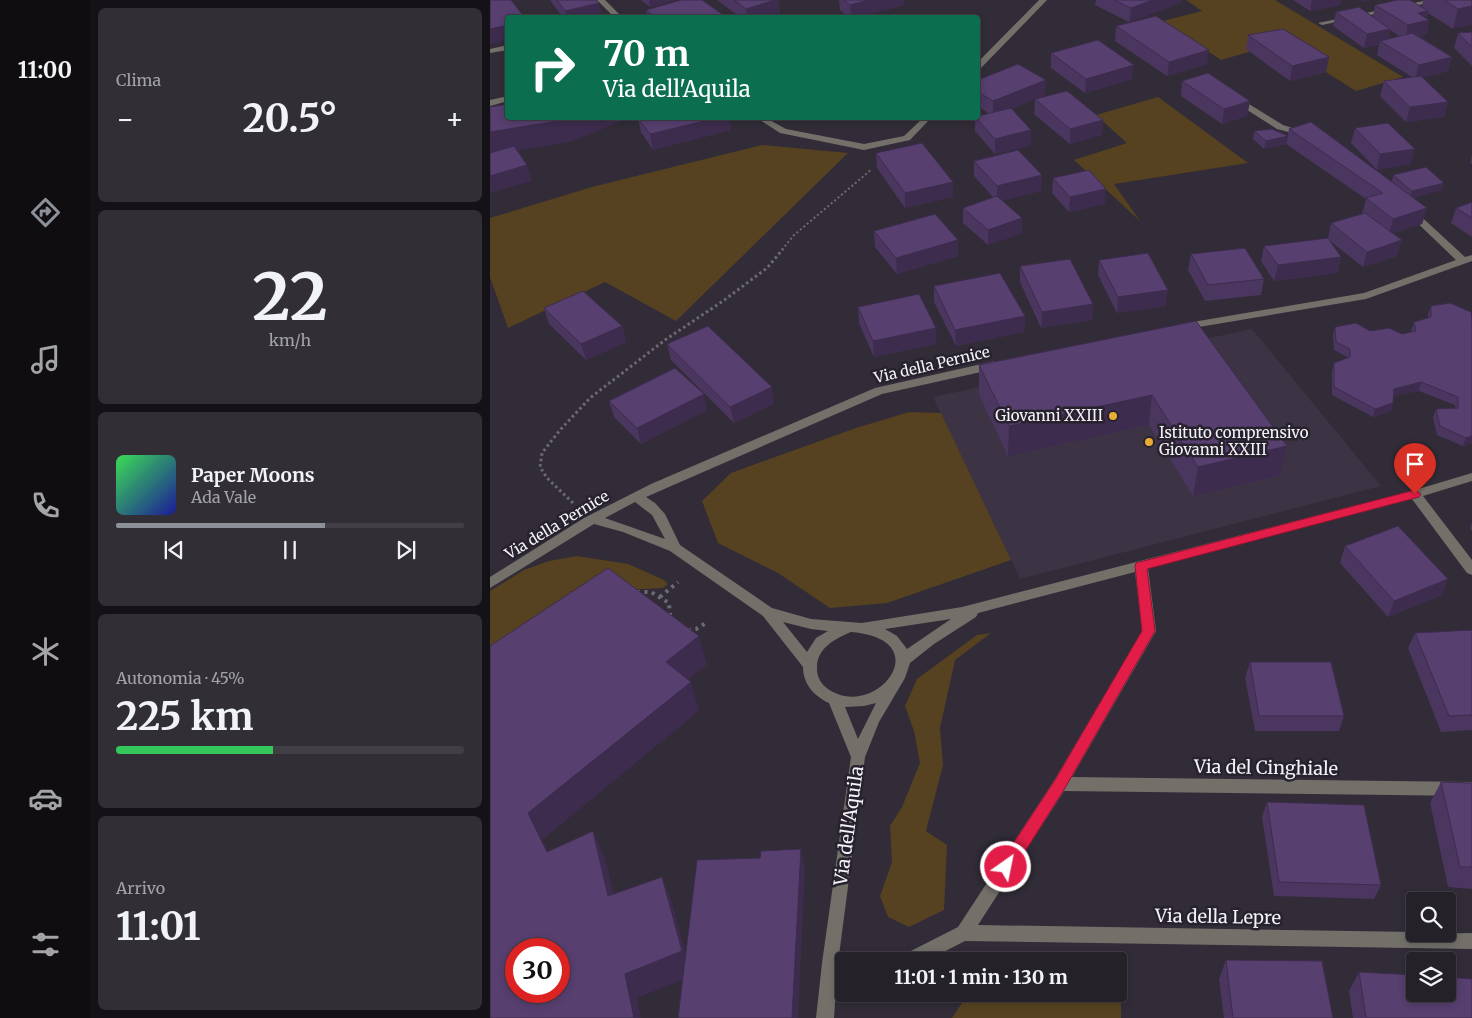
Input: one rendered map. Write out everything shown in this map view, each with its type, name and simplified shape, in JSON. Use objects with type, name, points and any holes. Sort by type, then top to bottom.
[{"type":"street","points":[[601,0],[617,15]]},
{"type":"street","points":[[980,64],[1043,0]]},
{"type":"street","points":[[1322,23],[1439,0]]},
{"type":"street","points":[[490,51],[505,48]]},
{"type":"street","points":[[1225,92],[1280,127],[1301,132],[1315,138]]},
{"type":"street","points":[[490,103],[505,99]]},
{"type":"street","points":[[765,120],[784,131],[864,147],[907,138],[925,120]]},
{"type":"street","points":[[1403,205],[1468,259]]},
{"type":"street","points":[[1171,329],[1366,296],[1468,259]]},
{"type":"street","name":"Via della Pernice","points":[[490,583],[591,520],[635,497],[879,391],[1006,363]]},
{"type":"street","points":[[768,612],[811,624],[834,628],[865,627],[981,607],[1415,494],[1472,477]]},
{"type":"street","points":[[1415,494],[1472,570]]},
{"type":"street","points":[[635,497],[646,502],[656,510],[675,548]]},
{"type":"street","points":[[591,520],[627,529],[675,548],[768,612],[810,666]]},
{"type":"street","points":[[927,952],[964,933],[1060,784],[1149,631],[1140,566]]},
{"type":"street","points":[[865,627],[879,631],[892,638],[899,648],[903,660],[929,640],[981,607]]},
{"type":"street","points":[[850,627],[838,631],[817,646],[811,656],[811,676],[823,693],[847,702],[862,702],[888,690],[897,680]]},
{"type":"street","name":"Via dell'Aquila","points":[[839,952],[858,758],[873,720],[902,670],[903,660]]},
{"type":"street","points":[[834,698],[858,758]]},
{"type":"street","name":"Via del Cinghiale","points":[[1060,784],[1472,789]]},
{"type":"street","name":"Via della Lepre","points":[[964,933],[1472,941]]},
{"type":"street","name":"Via dell'Aquila","points":[[826,1018],[835,983]]},
{"type":"path","points":[[591,520],[547,478],[540,467],[542,452],[590,398],[767,268],[793,236],[877,165],[890,142]]},
{"type":"path","points":[[660,597],[678,582]]},
{"type":"path","points":[[632,593],[651,592],[660,597],[669,603],[670,616],[676,620]]},
{"type":"path","points":[[681,626],[687,630],[696,629],[706,623]]},
{"type":"shaded area","points":[[1186,0],[1275,0],[1403,77],[1356,91],[1280,43],[1221,60],[1163,21],[1202,11]]},
{"type":"shaded area","points":[[1158,97],[1248,163],[1114,184],[1140,221],[1074,160],[1127,143],[1096,115]]},
{"type":"shaded area","points":[[762,145],[848,153],[676,321],[605,282],[508,328],[490,277],[490,218],[592,187]]},
{"type":"shaded area","name":"Istituto comprensivo Giovanni XXIII","points":[[1252,329],[1381,486],[1020,579],[933,397]]},
{"type":"shaded area","points":[[909,412],[941,413],[1011,560],[887,603],[830,608],[778,573],[718,543],[702,501],[731,473],[856,428]]},
{"type":"shaded area","points":[[577,556],[628,564],[664,580],[668,584],[663,588],[585,592],[490,663],[490,591],[524,570],[549,561]]},
{"type":"shaded area","points":[[991,633],[955,660],[940,728],[943,765],[926,831],[947,845],[944,910],[909,927],[888,917],[880,896],[892,862],[890,826],[902,807],[920,763],[914,731],[905,706],[917,679],[977,635]]},
{"type":"shaded area","points":[[963,1002],[1121,1002],[1121,1018],[952,1018]]},
{"type":"building","points":[[490,0],[511,0],[523,15],[505,15],[505,26],[490,29]]},
{"type":"building","points":[[557,0],[596,0],[599,3],[565,11]]},
{"type":"building","points":[[681,0],[702,0],[724,15],[652,15],[646,10]]},
{"type":"building","points":[[734,0],[775,0],[746,9]]},
{"type":"building","points":[[844,0],[869,0],[850,5]]},
{"type":"building","points":[[1114,0],[1153,0],[1131,8]]},
{"type":"building","points":[[1397,0],[1410,0],[1428,11],[1418,13],[1429,20],[1408,25],[1375,5]]},
{"type":"building","points":[[1444,0],[1472,0],[1472,6],[1458,9]]},
{"type":"building","points":[[1359,7],[1390,29],[1367,34],[1336,12]]},
{"type":"building","points":[[1156,16],[1209,50],[1169,62],[1116,26]]},
{"type":"building","points":[[1283,29],[1329,57],[1292,66],[1248,35]]},
{"type":"building","points":[[1472,32],[1472,47],[1458,33]]},
{"type":"building","points":[[1412,33],[1452,57],[1419,65],[1380,41]]},
{"type":"building","points":[[1098,40],[1134,65],[1086,79],[1051,53]]},
{"type":"building","points":[[1018,64],[1046,80],[993,101],[980,93],[980,79]]},
{"type":"building","points":[[1208,73],[1250,101],[1224,109],[1182,81]]},
{"type":"building","points":[[1421,76],[1448,102],[1410,107],[1384,81]]},
{"type":"building","points":[[1067,91],[1103,120],[1070,129],[1035,99]]},
{"type":"building","points":[[505,104],[505,120],[564,120],[490,132],[490,107]]},
{"type":"building","points":[[1011,108],[1031,130],[995,139],[978,120],[980,120],[980,116]]},
{"type":"building","points":[[640,120],[709,120],[650,134]]},
{"type":"building","points":[[1311,122],[1427,208],[1393,219],[1366,198],[1383,193],[1289,129]]},
{"type":"building","points":[[1388,123],[1415,149],[1380,154],[1355,128]]},
{"type":"building","points":[[1272,129],[1288,136],[1266,141],[1254,131]]},
{"type":"building","points":[[922,143],[953,182],[905,193],[876,153]]},
{"type":"building","points":[[514,146],[527,165],[490,176],[490,153]]},
{"type":"building","points":[[1018,150],[1042,175],[997,186],[974,161]]},
{"type":"building","points":[[1426,167],[1444,183],[1412,191],[1393,175]]},
{"type":"building","points":[[1089,170],[1106,189],[1070,197],[1053,178]]},
{"type":"building","points":[[997,196],[1022,218],[988,230],[963,208]]},
{"type":"building","points":[[1472,202],[1472,218],[1456,208]]},
{"type":"building","points":[[1365,213],[1402,240],[1367,252],[1331,223]]},
{"type":"building","points":[[935,214],[958,240],[896,258],[874,231]]},
{"type":"building","points":[[1328,238],[1341,257],[1278,265],[1264,246]]},
{"type":"building","points":[[1245,248],[1264,279],[1208,285],[1191,254]]},
{"type":"building","points":[[1148,253],[1168,290],[1118,297],[1099,260]]},
{"type":"building","points":[[1070,259],[1093,304],[1042,312],[1020,266]]},
{"type":"building","points":[[1000,273],[1025,316],[955,330],[934,286]]},
{"type":"building","points":[[583,291],[622,326],[581,344],[544,308]]},
{"type":"building","points":[[919,294],[936,328],[873,341],[858,307]]},
{"type":"building","points":[[1450,303],[1471,312],[1472,436],[1466,438],[1440,426],[1436,409],[1458,408],[1458,397],[1421,382],[1394,389],[1393,403],[1375,409],[1334,387],[1334,363],[1350,357],[1350,349],[1336,342],[1335,327],[1356,323],[1370,331],[1389,328],[1402,334],[1416,331],[1414,322],[1431,317],[1431,306]]},
{"type":"building","points":[[1196,321],[1287,446],[1198,467],[1152,395],[1009,426],[979,365]]},
{"type":"building","points":[[708,326],[772,387],[730,407],[667,344]]},
{"type":"building","points":[[675,368],[704,394],[637,428],[609,401]]},
{"type":"building","points":[[1398,526],[1448,579],[1394,601],[1345,546]]},
{"type":"building","points":[[608,568],[699,636],[666,662],[691,682],[528,813],[547,852],[593,831],[608,896],[662,877],[682,951],[625,974],[634,1018],[490,1018],[490,646]]},
{"type":"building","points":[[1472,630],[1472,715],[1449,716],[1415,633]]},
{"type":"building","points":[[1250,662],[1331,662],[1344,716],[1259,716]]},
{"type":"building","points":[[1441,782],[1472,783],[1472,867],[1460,867]]},
{"type":"building","points":[[1267,802],[1364,805],[1381,885],[1279,882]]},
{"type":"building","points":[[801,849],[792,1018],[678,1018],[697,860],[760,858],[761,851]]},
{"type":"building","points":[[1226,960],[1322,961],[1333,1018],[1233,1018]]},
{"type":"building","points":[[1359,972],[1406,975],[1406,1002],[1456,1002],[1456,978],[1472,979],[1472,1018],[1366,1018]]},
{"type":"place","name":"Giovanni XXIII","points":[[1113,416]]},
{"type":"place","name":"Istituto comprensivo Giovanni XXIII","points":[[1149,442]]},
{"type":"route","points":[[1006,867],[1060,784],[1149,631],[1140,566],[1415,494]]}]
